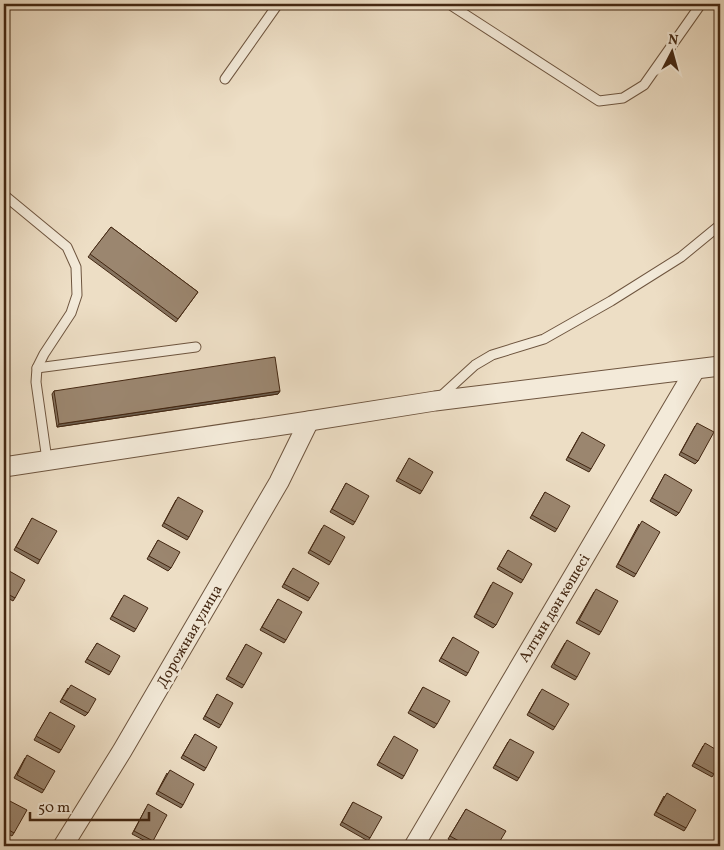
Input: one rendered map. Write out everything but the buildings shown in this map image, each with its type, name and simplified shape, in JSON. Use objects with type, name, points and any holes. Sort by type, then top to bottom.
[{"type":"street","points":[[4,484],[9,466],[309,422],[435,401],[720,366]]},
{"type":"street","name":"Алтын дән көшесі","points":[[414,846],[694,370]]},
{"type":"street","name":"Дорожная улица","points":[[63,846],[127,743],[279,482],[309,422]]},
{"type":"lane","points":[[225,79],[278,4]]},
{"type":"lane","points":[[449,4],[599,101],[623,98],[644,85],[701,4]]},
{"type":"lane","points":[[4,196],[67,247],[76,267],[77,295],[71,313],[37,368],[36,382],[47,460]]},
{"type":"lane","points":[[435,401],[475,365],[492,354],[544,339],[611,301],[681,257],[720,225]]},
{"type":"lane","points":[[37,368],[196,347]]}]
